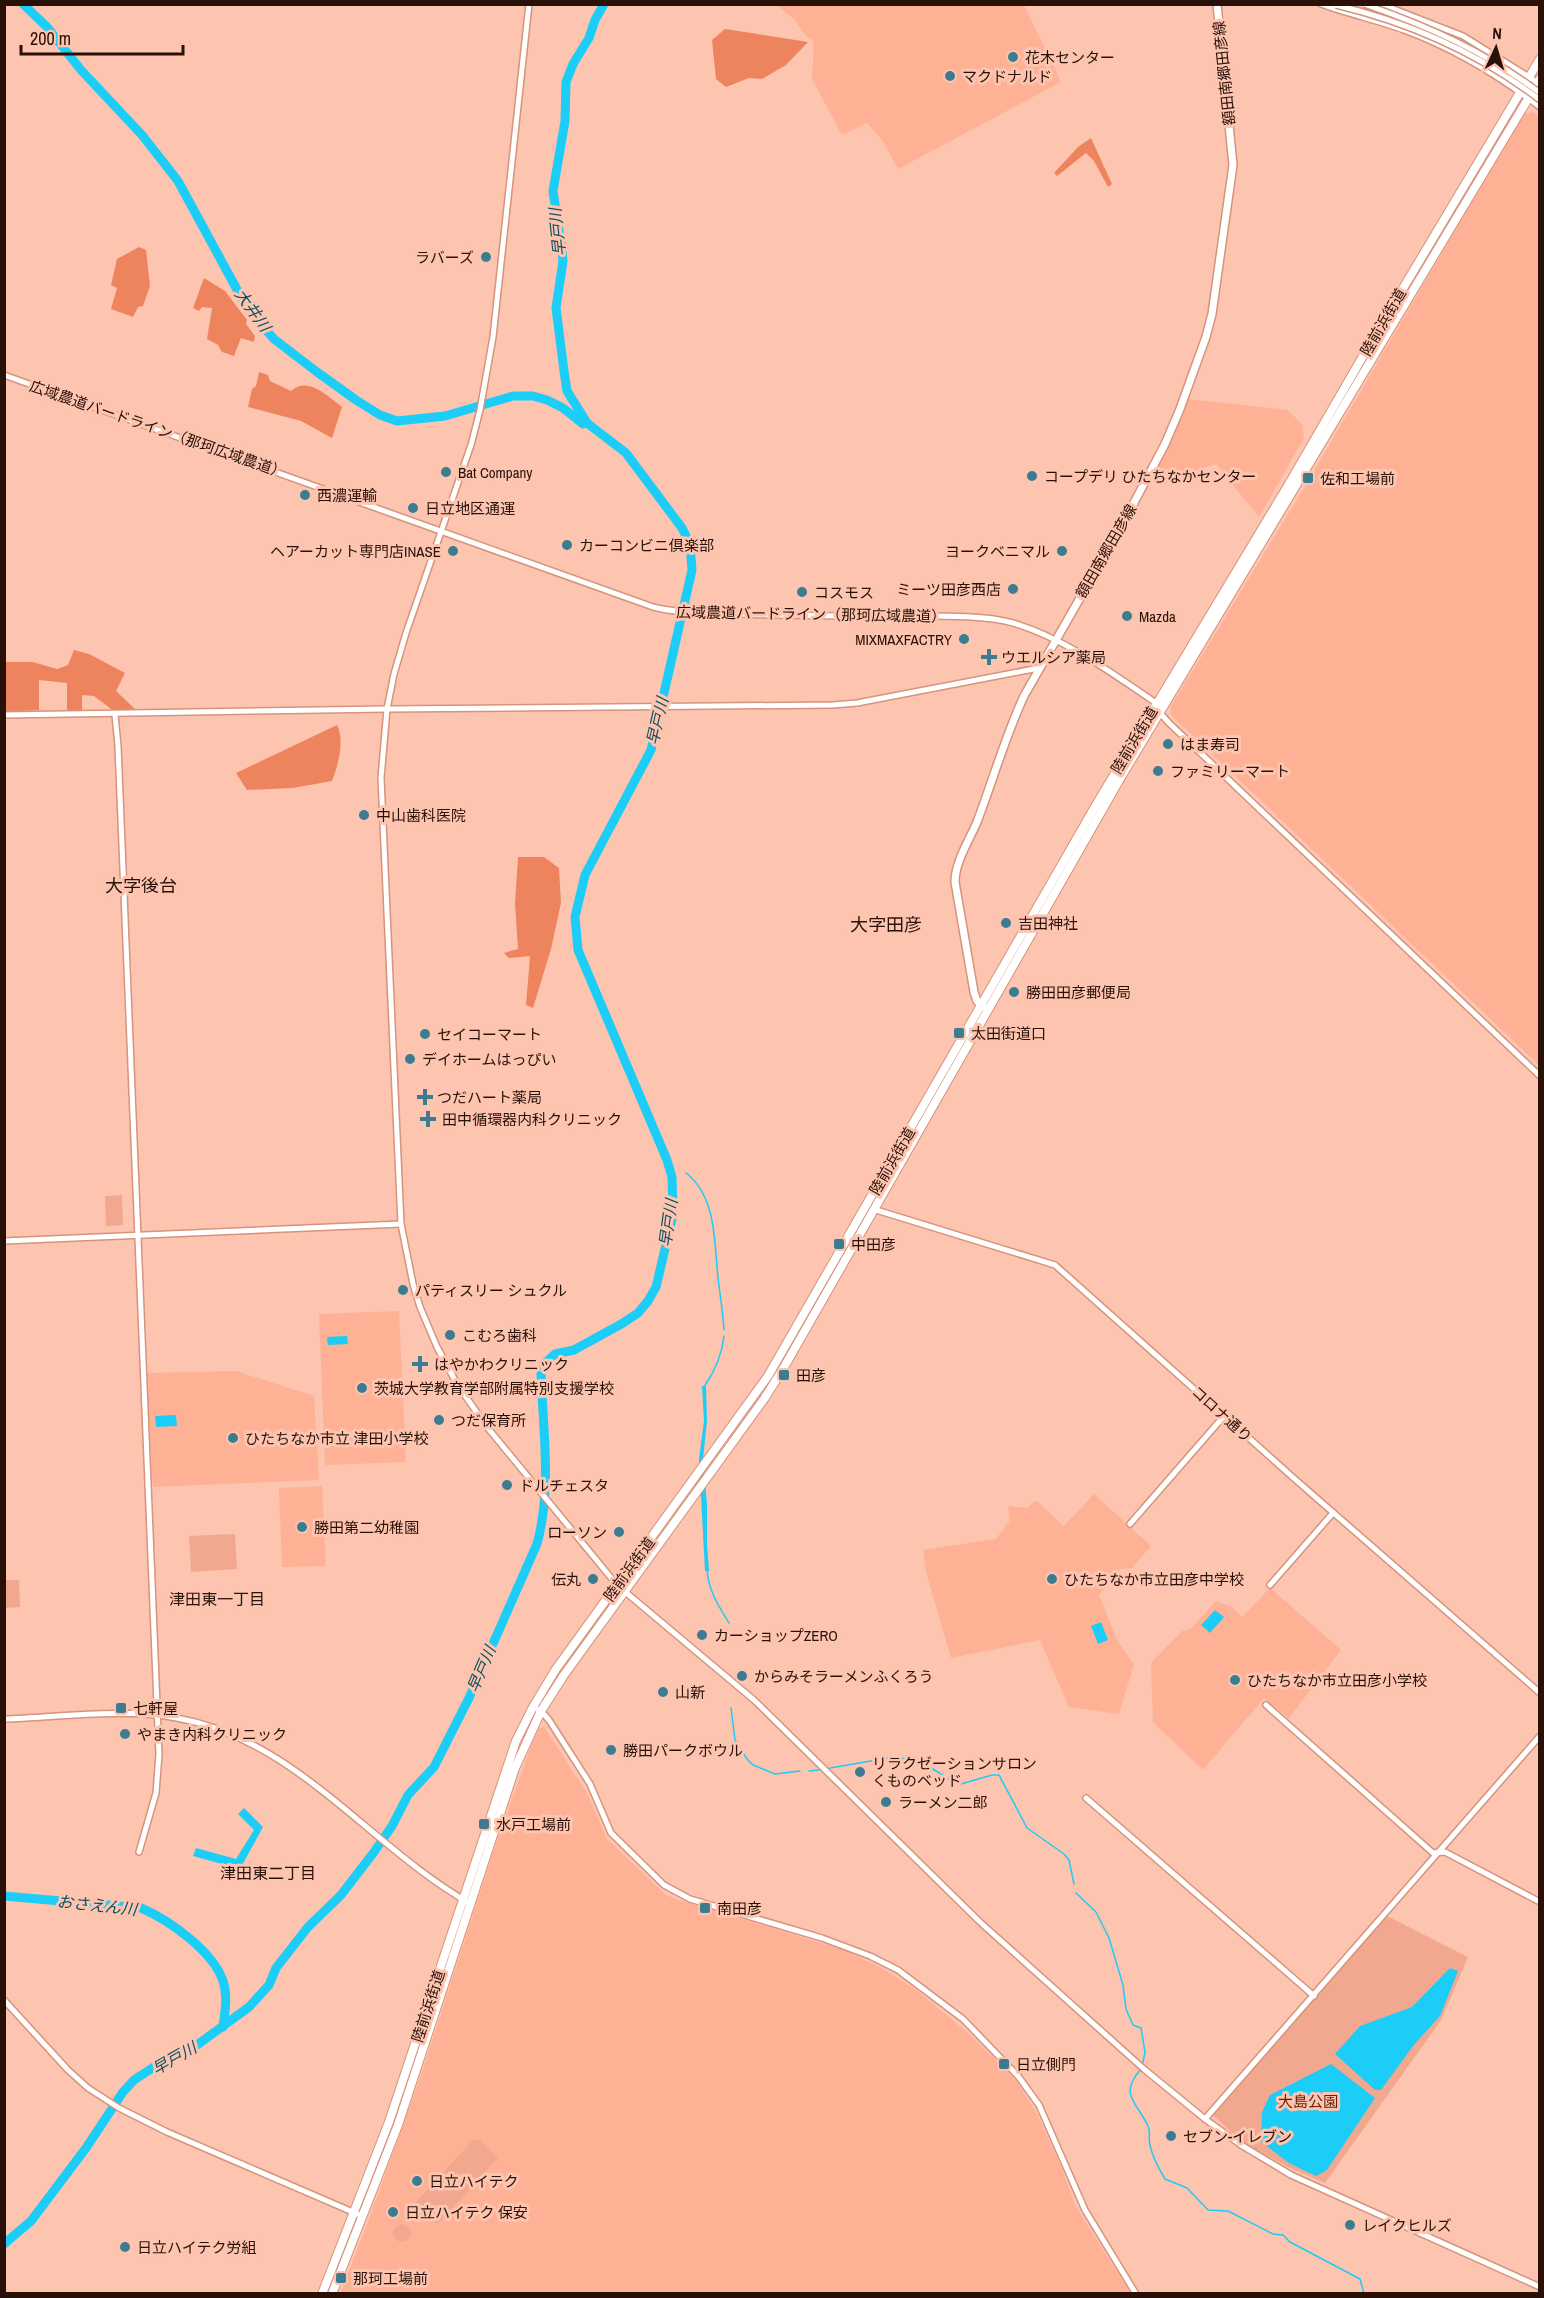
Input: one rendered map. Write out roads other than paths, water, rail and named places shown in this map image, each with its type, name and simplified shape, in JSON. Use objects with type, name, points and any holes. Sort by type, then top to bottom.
[{"type":"highway","name":"陸前浜街道","points":[[332,2294],[398,2125],[515,1768],[541,1711],[564,1675],[764,1399],[1156,703],[1286,489],[1539,59]]},
{"type":"highway","name":"陸前浜街道","points":[[984,1007],[1539,82]]},
{"type":"highway","name":"陸前浜街道","points":[[322,2294],[389,2122],[507,1765],[533,1707],[556,1669],[762,1385],[871,1207]]},
{"type":"main road","name":"額田南郷田彦線","points":[[984,1007],[974,992],[955,882],[956,873],[977,822],[1015,715],[1165,444],[1180,409],[1209,325],[1233,165],[1216,4]]},
{"type":"street","points":[[529,4],[493,337],[484,391],[442,532],[406,633],[387,709],[381,778],[401,1224],[420,1307],[443,1359],[476,1413],[617,1584],[754,1700],[981,1923],[1145,2070],[1241,2145],[1291,2175],[1539,2287]]},
{"type":"street","points":[[1321,4],[1403,29],[1430,40],[1457,53],[1539,106]]},
{"type":"street","points":[[1364,4],[1410,20],[1465,45],[1520,78],[1539,93]]},
{"type":"street","points":[[1381,4],[1463,36],[1539,82]]},
{"type":"street","points":[[1335,5],[1391,20],[1463,50],[1516,82],[1539,100]]},
{"type":"street","name":"広域農道バードライン（那珂広域農道）","points":[[4,375],[653,608],[669,611],[967,618],[1011,622],[1056,640],[1156,703]]},
{"type":"street","points":[[4,716],[853,704],[1039,668]]},
{"type":"street","points":[[1156,703],[1161,714],[1539,1076]]},
{"type":"street","points":[[115,715],[159,1754],[156,1793],[139,1852]]},
{"type":"street","name":"コロナ通り","points":[[871,1207],[1055,1265],[1539,1693]]},
{"type":"street","points":[[4,1241],[401,1224]]},
{"type":"street","points":[[1130,1524],[1224,1416]]},
{"type":"street","points":[[1270,1585],[1333,1513]]},
{"type":"street","points":[[1266,1705],[1433,1853],[1445,1852],[1539,1902]]},
{"type":"street","points":[[533,1707],[541,1711],[549,1720],[590,1784],[611,1833],[664,1885],[690,1899],[822,1938],[870,1956],[898,1970],[963,2019],[1018,2076],[1039,2105],[1085,2210],[1136,2294]]},
{"type":"street","points":[[4,1719],[158,1715],[212,1727],[255,1746],[312,1784],[387,1843],[471,1904]]},
{"type":"street","points":[[1205,2119],[1539,1736]]},
{"type":"street","points":[[1086,1798],[1314,1996]]},
{"type":"street","points":[[4,2000],[68,2070],[102,2098],[151,2124],[362,2216]]},
{"type":"water","points":[[347,1336],[348,1344],[328,1345],[327,1337]]},
{"type":"water","points":[[702,1386],[706,1386],[707,1421],[703,1459],[709,1571],[705,1571],[699,1459],[704,1421]]},
{"type":"water","points":[[176,1415],[177,1426],[156,1427],[155,1416]]},
{"type":"water","points":[[1215,1610],[1224,1617],[1210,1633],[1201,1625]]},
{"type":"water","points":[[1101,1622],[1108,1640],[1098,1644],[1091,1626]]},
{"type":"water","points":[[244,1808],[263,1827],[240,1869],[193,1856],[196,1848],[236,1859],[254,1830],[238,1814]]},
{"type":"water","points":[[1450,1968],[1458,1971],[1440,2016],[1413,2046],[1381,2090],[1375,2090],[1335,2054],[1360,2026],[1412,2007]]},
{"type":"water","points":[[1331,2064],[1375,2098],[1327,2170],[1316,2176],[1289,2163],[1261,2142],[1262,2112],[1270,2095]]},
{"type":"waterway","name":"大井川","points":[[23,4],[47,27],[81,70],[142,135],[178,181],[247,308],[274,339],[317,372],[380,415],[397,421],[445,416],[513,396],[533,396],[547,400],[563,408],[583,424],[587,423]]},
{"type":"waterway","name":"早戸川","points":[[4,2244],[31,2221],[86,2148],[123,2092],[134,2080],[157,2065],[197,2045],[249,2007],[269,1985],[276,1968],[308,1927],[341,1895],[392,1826],[408,1795],[434,1767],[469,1698],[537,1544],[542,1523],[545,1481],[541,1374],[544,1364],[555,1354],[574,1350],[638,1313],[656,1287],[673,1215],[672,1177],[667,1160],[578,950],[575,917],[585,875],[651,750],[692,570],[690,544],[682,528],[626,453],[587,423],[567,391],[556,308],[563,261],[553,191],[565,121],[566,82],[604,4]]},
{"type":"waterway","points":[[686,1173],[704,1194],[709,1207],[724,1330]]},
{"type":"waterway","points":[[704,1387],[717,1363],[724,1336]]},
{"type":"waterway","points":[[707,1569],[717,1604],[729,1623]]},
{"type":"waterway","points":[[731,1708],[735,1740],[753,1765],[775,1774],[800,1771]]},
{"type":"waterway","points":[[830,1768],[894,1757]]},
{"type":"waterway","points":[[902,1758],[933,1769],[961,1784],[999,1775],[1027,1828],[1069,1860],[1074,1884]]},
{"type":"waterway","points":[[809,1771],[819,1770]]},
{"type":"waterway","points":[[1076,1893],[1096,1912],[1109,1938],[1123,1985],[1126,2009],[1133,2025],[1141,2028],[1145,2052],[1143,2062]]},
{"type":"waterway","name":"おさえん川","points":[[4,1896],[141,1908],[164,1920],[200,1948],[218,1970],[225,1992],[223,2027]]},
{"type":"waterway","points":[[1141,2069],[1134,2078],[1130,2092],[1148,2126],[1152,2154],[1165,2179],[1187,2188],[1208,2210],[1228,2211],[1273,2234],[1283,2235],[1290,2242],[1360,2279],[1364,2294]]},
{"type":"place","name":"花木センター","points":[[1013,57]]},
{"type":"place","name":"マクドナルド","points":[[950,76]]},
{"type":"place","name":"ラバーズ","points":[[486,257]]},
{"type":"place","name":"Bat Company","points":[[446,472]]},
{"type":"place","name":"コープデリ ひたちなかセンター","points":[[1032,476]]},
{"type":"place","name":"佐和工場前","points":[[1308,478]]},
{"type":"place","name":"西濃運輸","points":[[305,495]]},
{"type":"place","name":"日立地区通運","points":[[413,508]]},
{"type":"place","name":"カーコンビニ倶楽部","points":[[567,545]]},
{"type":"place","name":"ヘアーカット専門店INASE","points":[[453,551]]},
{"type":"place","name":"ヨークベニマル","points":[[1062,551]]},
{"type":"place","name":"ミーツ田彦西店","points":[[1013,589]]},
{"type":"place","name":"コスモス","points":[[802,592]]},
{"type":"place","name":"Mazda","points":[[1127,616]]},
{"type":"place","name":"MIXMAXFACTRY","points":[[964,639]]},
{"type":"place","name":"ウエルシア薬局","points":[[989,657]]},
{"type":"place","name":"はま寿司","points":[[1168,744]]},
{"type":"place","name":"ファミリーマート","points":[[1158,771]]},
{"type":"place","name":"中山歯科医院","points":[[364,815]]},
{"type":"place","name":"吉田神社","points":[[1006,923]]},
{"type":"place","name":"勝田田彦郵便局","points":[[1014,992]]},
{"type":"place","name":"太田街道口","points":[[959,1033]]},
{"type":"place","name":"セイコーマート","points":[[425,1034]]},
{"type":"place","name":"デイホームはっぴい","points":[[410,1059]]},
{"type":"place","name":"つだハート薬局","points":[[425,1097]]},
{"type":"place","name":"田中循環器内科クリニック","points":[[428,1119]]},
{"type":"place","name":"中田彦","points":[[839,1244]]},
{"type":"place","name":"パティスリー シュクル","points":[[403,1290]]},
{"type":"place","name":"こむろ歯科","points":[[450,1335]]},
{"type":"place","name":"はやかわクリニック","points":[[420,1364]]},
{"type":"place","name":"田彦","points":[[784,1375]]},
{"type":"place","name":"茨城大学教育学部附属特別支援学校","points":[[362,1388]]},
{"type":"place","name":"つだ保育所","points":[[439,1420]]},
{"type":"place","name":"ひたちなか市立 津田小学校","points":[[233,1438]]},
{"type":"place","name":"ドルチェスタ","points":[[507,1485]]},
{"type":"place","name":"勝田第二幼稚園","points":[[302,1527]]},
{"type":"place","name":"ローソン","points":[[619,1532]]},
{"type":"place","name":"伝丸","points":[[593,1579]]},
{"type":"place","name":"ひたちなか市立田彦中学校","points":[[1052,1579]]},
{"type":"place","name":"カーショップZERO","points":[[702,1635]]},
{"type":"place","name":"からみそラーメンふくろう","points":[[742,1676]]},
{"type":"place","name":"ひたちなか市立田彦小学校","points":[[1235,1680]]},
{"type":"place","name":"山新","points":[[663,1692]]},
{"type":"place","name":"七軒屋","points":[[121,1708]]},
{"type":"place","name":"やまき内科クリニック","points":[[125,1734]]},
{"type":"place","name":"勝田パークボウル","points":[[611,1750]]},
{"type":"place","name":"リラクゼーションサロン くものベッド","points":[[860,1772]]},
{"type":"place","name":"ラーメン二郎","points":[[886,1802]]},
{"type":"place","name":"水戸工場前","points":[[484,1824]]},
{"type":"place","name":"南田彦","points":[[705,1908]]},
{"type":"place","name":"日立側門","points":[[1004,2064]]},
{"type":"place","name":"セブン-イレブン","points":[[1171,2136]]},
{"type":"place","name":"日立ハイテク","points":[[417,2181]]},
{"type":"place","name":"日立ハイテク 保安","points":[[393,2212]]},
{"type":"place","name":"レイクヒルズ","points":[[1350,2225]]},
{"type":"place","name":"日立ハイテク労組","points":[[125,2247]]},
{"type":"place","name":"那珂工場前","points":[[341,2278]]},
{"type":"district","name":"大字後台","points":[[141,885]]},
{"type":"district","name":"大字田彦","points":[[886,924]]},
{"type":"district","name":"津田東一丁目","points":[[217,1599]]},
{"type":"district","name":"津田東二丁目","points":[[268,1873]]},
{"type":"park label","name":"大島公園","points":[[1308,2101]]}]
